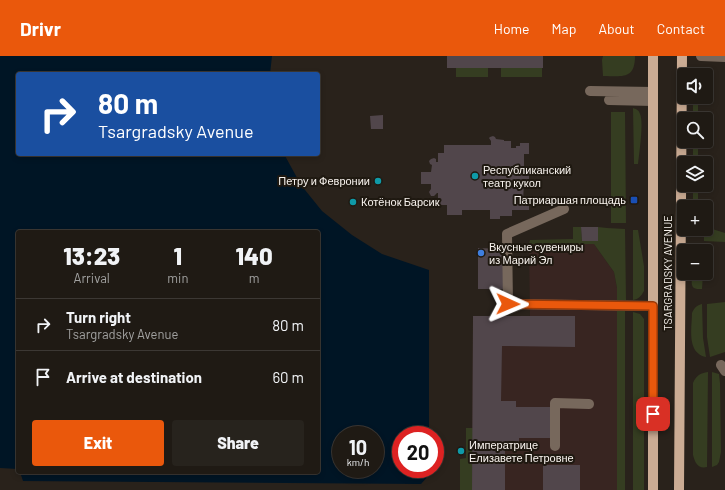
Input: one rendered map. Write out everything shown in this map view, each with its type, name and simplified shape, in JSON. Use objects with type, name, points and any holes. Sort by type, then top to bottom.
[{"type":"main road","name":"TSARGRADSKY AVENUE","points":[[653,56],[653,490]]},
{"type":"main road","name":"TSARGRADSKY AVENUE","points":[[679,490],[682,56]]},
{"type":"street","points":[[701,56],[725,57]]},
{"type":"street","points":[[590,91],[653,96]]},
{"type":"street","points":[[608,100],[653,96]]},
{"type":"street","points":[[564,209],[507,234],[508,304],[653,306]]},
{"type":"street","points":[[555,446],[555,403],[589,404]]},
{"type":"shaded area","points":[[529,244],[594,244],[614,272],[617,288],[617,490],[472,490],[473,316],[530,316]]},
{"type":"green space","points":[[603,56],[635,56],[633,69],[626,75],[603,76]]},
{"type":"green space","points":[[456,68],[488,68],[488,77],[456,77]]},
{"type":"green space","points":[[501,68],[542,68],[542,77],[501,77]]},
{"type":"green space","points":[[693,104],[698,104],[698,112],[693,112]]},
{"type":"green space","points":[[633,108],[639,112],[641,118],[638,164],[634,164]]},
{"type":"green space","points":[[611,112],[625,112],[626,223],[611,223]]},
{"type":"green space","points":[[693,148],[698,148],[698,156],[693,156]]},
{"type":"green space","points":[[693,192],[698,192],[698,200],[693,200]]},
{"type":"green space","points":[[573,227],[581,227],[582,241],[598,241],[598,227],[625,229],[626,300],[617,300],[617,288],[614,272],[594,244],[529,244],[530,240],[573,239]]},
{"type":"green space","points":[[713,229],[725,233],[725,242],[704,241],[704,236],[713,236]]},
{"type":"green space","points":[[633,230],[638,230],[644,266],[644,291],[640,297],[633,300]]},
{"type":"green space","points":[[692,280],[703,280],[702,289],[693,287]]},
{"type":"green space","points":[[725,302],[725,352],[710,357],[707,337],[707,304]]},
{"type":"green space","points":[[702,304],[703,338],[706,357],[700,355],[695,350],[691,332],[692,313],[696,307]]},
{"type":"green space","points":[[617,311],[625,311],[625,490],[617,490]]},
{"type":"green space","points":[[633,312],[640,314],[644,319],[644,490],[633,490]]},
{"type":"green space","points":[[708,372],[707,467],[701,467],[697,465],[693,455],[693,383],[695,378],[699,375]]},
{"type":"green space","points":[[712,372],[719,374],[721,452],[719,462],[717,465],[712,467]]},
{"type":"green space","points":[[466,428],[473,428],[472,490],[460,490],[460,459],[466,458]]},
{"type":"water","points":[[0,56],[272,56],[270,72],[16,72],[16,156],[285,156],[301,185],[322,211],[352,235],[382,254],[429,270],[429,426],[392,426],[392,478],[426,478],[421,484],[23,481],[21,474],[320,474],[320,230],[16,230],[16,469],[0,468]]},
{"type":"building","points":[[447,56],[543,56],[543,68],[447,68]]},
{"type":"building","points":[[383,115],[383,129],[371,129],[370,116]]},
{"type":"building","name":"Республиканский театр кукол","points":[[493,136],[496,139],[511,141],[511,148],[520,146],[520,143],[529,143],[529,154],[524,154],[524,174],[529,174],[529,183],[524,183],[523,201],[529,201],[529,210],[512,210],[512,216],[500,216],[500,219],[490,219],[490,210],[462,210],[462,215],[447,215],[447,205],[438,205],[438,193],[431,196],[429,192],[431,189],[431,184],[421,184],[421,172],[431,172],[432,165],[429,161],[434,158],[436,159],[436,162],[438,162],[438,153],[444,153],[444,145],[491,145],[489,138]]},
{"type":"building","points":[[581,227],[598,227],[598,241],[582,241]]},
{"type":"building","points":[[478,248],[504,249],[504,289],[478,289]]},
{"type":"building","points":[[473,316],[575,316],[575,347],[502,346],[501,401],[516,401],[516,407],[550,407],[550,438],[519,438],[519,447],[505,447],[505,490],[472,490]]},
{"type":"building","points":[[543,465],[580,465],[580,490],[543,490]]},
{"type":"place","name":"Республиканский театр кукол","points":[[475,176]]},
{"type":"place","name":"Петру и Февронии","points":[[378,181]]},
{"type":"place","name":"Патриаршая площадь","points":[[634,200]]},
{"type":"place","name":"Котёнок Барсик","points":[[353,202]]},
{"type":"place","name":"Вкусные сувениры из Марий Эл","points":[[481,253]]},
{"type":"place","name":"Императрице Елизавете Петровне","points":[[461,451]]},
{"type":"route","points":[[508,304],[653,306],[653,414]]}]
